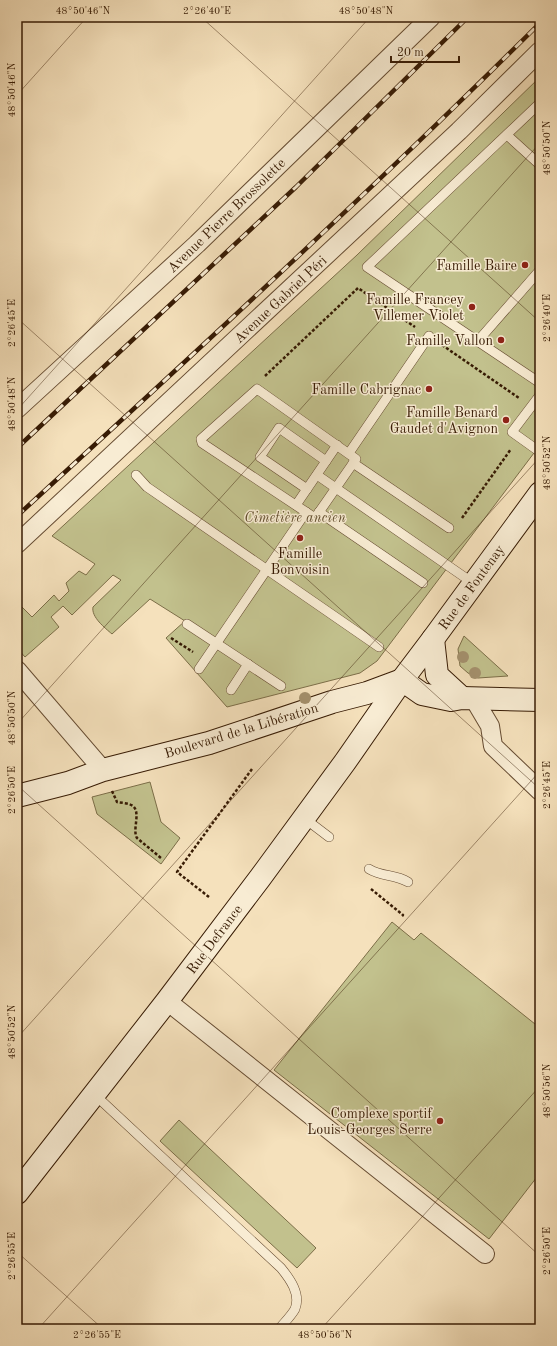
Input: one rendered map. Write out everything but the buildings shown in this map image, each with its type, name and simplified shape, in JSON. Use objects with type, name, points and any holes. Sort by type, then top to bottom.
[{"type":"main road","name":"Rue de Fontenay","points":[[402,680],[540,493]]},
{"type":"main road","points":[[433,639],[437,675],[468,698]]},
{"type":"main road","points":[[402,680],[422,694],[451,700],[468,698],[540,700]]},
{"type":"main road","name":"Boulevard de la Libération","points":[[17,796],[68,783],[104,770],[209,743],[402,680]]},
{"type":"main road","name":"Rue Defrance","points":[[17,1192],[167,1001],[345,762],[402,680]]},
{"type":"street","name":"Avenue Pierre Brossolette","points":[[17,409],[197,244],[431,17]]},
{"type":"street","name":"Avenue Gabriel Péri","points":[[17,544],[459,131],[540,51]]},
{"type":"street","points":[[17,670],[104,770]]},
{"type":"street","points":[[468,698],[490,726],[493,746],[540,791]]},
{"type":"street","points":[[167,1001],[485,1254]]},
{"type":"lane","points":[[540,103],[367,266],[477,342],[540,383]]},
{"type":"lane","points":[[507,135],[540,165]]},
{"type":"lane","points":[[477,342],[540,270]]},
{"type":"lane","points":[[349,453],[429,336]]},
{"type":"lane","points":[[257,389],[337,445],[356,459],[315,518],[202,443],[201,439],[257,389]]},
{"type":"lane","points":[[540,395],[512,432],[540,452]]},
{"type":"lane","points":[[307,489],[260,456],[279,428],[326,461]]},
{"type":"lane","points":[[296,505],[337,445]]},
{"type":"lane","points":[[353,464],[449,528]]},
{"type":"lane","points":[[136,475],[147,487],[379,647]]},
{"type":"lane","points":[[317,475],[473,583]]},
{"type":"lane","points":[[199,669],[306,512]]},
{"type":"lane","points":[[319,512],[423,583]]},
{"type":"lane","points":[[187,624],[281,686]]},
{"type":"lane","points":[[231,690],[248,664]]},
{"type":"lane","points":[[304,818],[329,837]]},
{"type":"lane","points":[[369,869],[378,874],[402,878],[408,882]]},
{"type":"lane","points":[[94,1094],[281,1268],[291,1281],[296,1296],[295,1309],[279,1329]]},
{"type":"path","points":[[257,389],[257,383],[358,288],[531,406]]},
{"type":"path","points":[[449,528],[453,531],[520,437]]},
{"type":"path","points":[[209,897],[177,872],[252,769]]},
{"type":"path","points":[[104,770],[114,798],[117,802],[132,805],[135,809],[135,835],[161,858]]},
{"type":"path","points":[[387,901],[403,915],[402,916]]},
{"type":"green space","name":"Cimetière ancien","points":[[540,77],[540,445],[377,661],[360,673],[227,707],[166,638],[185,621],[150,599],[112,634],[99,622],[94,615],[93,607],[121,580],[113,575],[72,615],[63,606],[51,617],[59,627],[25,657],[17,648],[17,606],[19,604],[32,617],[54,595],[59,601],[69,591],[66,583],[79,571],[86,575],[95,564],[52,536],[357,255]]},
{"type":"green space","points":[[464,636],[508,676],[478,678],[468,673],[460,666],[458,649]]},
{"type":"green space","points":[[150,782],[161,822],[180,838],[161,864],[97,814],[92,797]]},
{"type":"green space","name":"Complexe sportif Louis-Georges Serre","points":[[392,922],[414,940],[421,933],[540,1028],[540,1173],[489,1239],[274,1070]]},
{"type":"green space","points":[[179,1120],[316,1248],[297,1268],[160,1141]]},
{"type":"railway","points":[[17,448],[296,187],[468,17]]},
{"type":"railway","points":[[17,516],[346,211],[540,23]]},
{"type":"place","name":"Famille Baire","points":[[525,265]]},
{"type":"place","name":"Famille Francey Villemer Violet","points":[[472,307]]},
{"type":"place","name":"Famille Vallon","points":[[501,340]]},
{"type":"place","name":"Famille Cabrignac","points":[[429,389]]},
{"type":"place","name":"Famille Benard Gaudet d'Avignon","points":[[506,420]]},
{"type":"place","name":"Famille Bonvoisin","points":[[300,538]]},
{"type":"place","name":"Complexe sportif Louis-Georges Serre","points":[[440,1121]]}]
